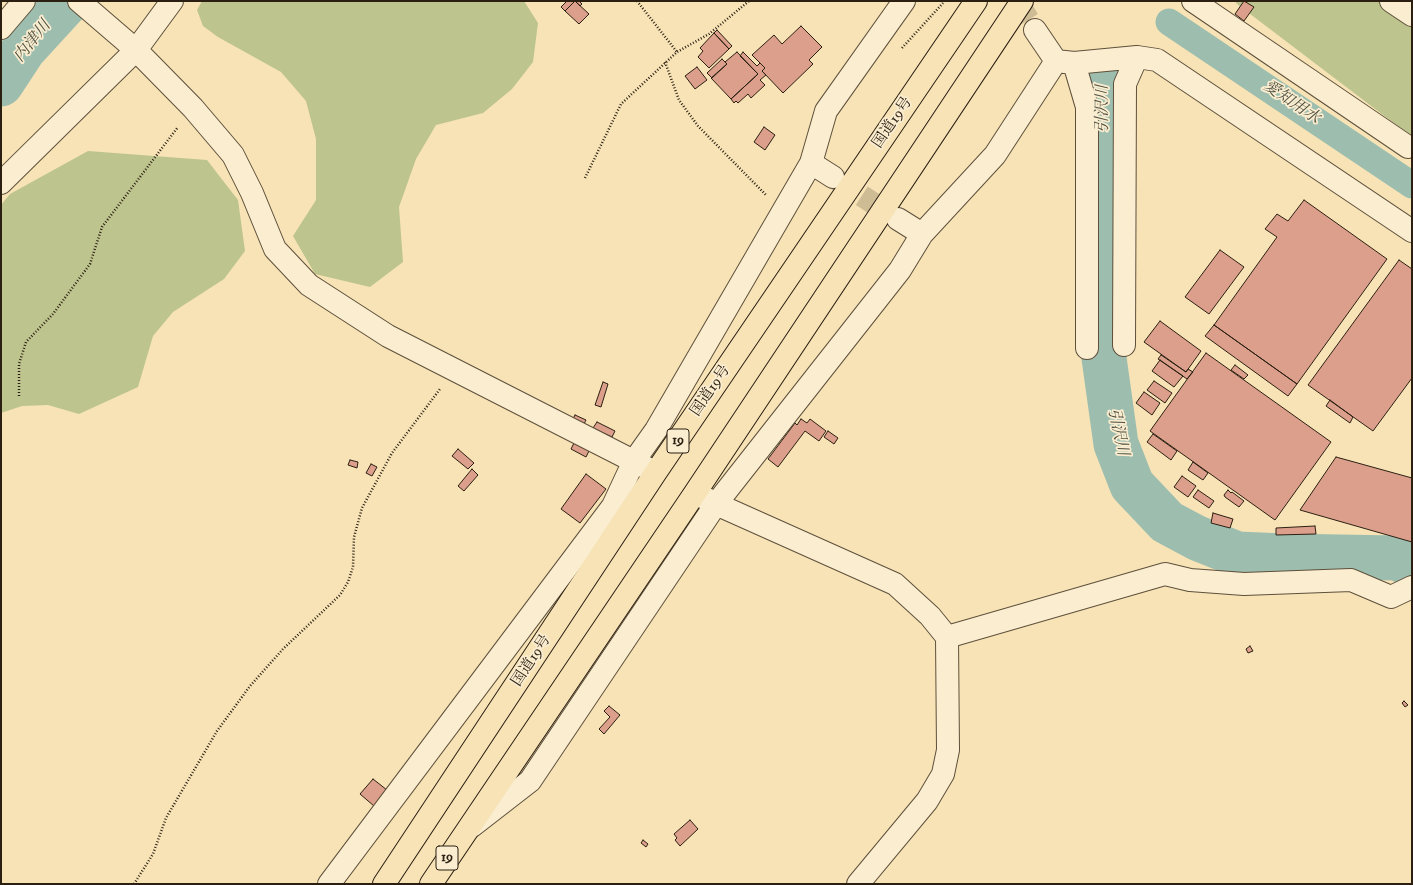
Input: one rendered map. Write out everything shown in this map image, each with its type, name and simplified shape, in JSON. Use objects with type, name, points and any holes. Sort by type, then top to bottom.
[{"type":"highway","name":"国道19号","points":[[384,884],[656,472],[976,1]]},
{"type":"highway","name":"19","points":[[430,884],[695,493],[1022,1]]},
{"type":"highway","points":[[372,884],[425,822]]},
{"type":"highway","points":[[441,884],[464,833]]},
{"type":"street","points":[[1,28],[24,1]]},
{"type":"street","points":[[79,1],[136,50],[193,108],[233,155],[252,192],[275,249],[309,285],[388,336],[656,472]]},
{"type":"street","points":[[1,183],[136,50],[172,1]]},
{"type":"street","points":[[329,884],[612,506],[634,461],[656,430],[811,162],[826,111],[904,1]]},
{"type":"street","points":[[1193,1],[1408,148]]},
{"type":"street","points":[[1391,1],[1412,15]]},
{"type":"street","points":[[1035,30],[1065,62],[1086,107],[1087,348]]},
{"type":"street","points":[[1124,345],[1125,84],[1137,57]]},
{"type":"street","points":[[464,833],[530,781],[716,504],[900,270],[922,234],[995,155],[1065,62],[1137,57],[1157,60],[1412,231]]},
{"type":"street","points":[[811,162],[833,177]]},
{"type":"street","points":[[898,219],[922,234]]},
{"type":"street","points":[[695,493],[716,504],[895,584],[930,616],[947,637],[948,750],[943,774],[927,801],[858,884]]},
{"type":"street","points":[[947,637],[1165,574],[1190,580],[1244,584],[1351,580],[1391,596],[1412,587]]},
{"type":"path","points":[[637,1],[677,52]]},
{"type":"path","points":[[585,178],[621,104],[677,52],[709,34],[749,1]]},
{"type":"path","points":[[665,62],[679,100],[698,126],[767,196],[779,216]]},
{"type":"path","points":[[19,396],[19,364],[26,342],[53,314],[90,264],[102,227],[193,108]]},
{"type":"path","points":[[134,884],[153,854],[166,818],[217,731],[250,686],[283,649],[340,595],[348,582],[353,567],[354,537],[362,508],[392,453],[455,369]]},
{"type":"green space","points":[[202,1],[524,1],[538,23],[533,62],[512,89],[483,113],[436,125],[416,159],[399,207],[403,262],[370,287],[315,274],[293,236],[316,200],[316,139],[306,101],[281,72],[218,37],[203,26],[197,10]]},
{"type":"green space","points":[[1235,1],[1412,1],[1412,137],[1237,4]]},
{"type":"green space","points":[[88,151],[207,160],[238,200],[245,251],[224,279],[173,312],[153,336],[138,387],[79,414],[48,405],[22,406],[1,413],[1,205],[10,194]]},
{"type":"building","points":[[565,1],[575,1],[565,11],[561,7],[566,2]]},
{"type":"building","points":[[575,1],[579,1],[582,4],[580,6]]},
{"type":"building","points":[[575,1],[589,14],[579,24],[565,11]]},
{"type":"building","points":[[1244,1],[1254,7],[1244,21],[1235,14]]},
{"type":"building","points":[[801,26],[822,47],[809,60],[813,64],[783,93],[762,71],[765,68],[752,55],[774,35],[782,44]]},
{"type":"building","points":[[717,30],[732,46],[729,49],[714,33]]},
{"type":"building","points":[[714,33],[729,49],[709,68],[698,57],[703,51],[700,48]]},
{"type":"building","points":[[737,52],[758,74],[731,99],[711,78],[727,64],[725,62]]},
{"type":"building","points":[[743,52],[757,66],[760,63],[765,68],[762,71],[766,75],[760,80],[765,85],[751,98],[748,94],[738,103],[736,101],[734,103],[731,99],[758,74],[740,56]]},
{"type":"building","points":[[722,59],[727,64],[712,78],[707,73]]},
{"type":"building","points":[[697,67],[707,80],[695,89],[685,76]]},
{"type":"building","points":[[764,127],[775,135],[765,150],[754,142]]},
{"type":"building","points":[[1304,200],[1387,259],[1297,384],[1214,325],[1277,237],[1265,229],[1277,214],[1288,221]]},
{"type":"building","points":[[1220,250],[1244,267],[1209,314],[1185,297]]},
{"type":"building","points":[[1399,260],[1412,269],[1412,378],[1373,431],[1308,385]]},
{"type":"building","points":[[1160,321],[1201,351],[1186,372],[1144,342]]},
{"type":"building","points":[[1214,325],[1297,384],[1288,396],[1205,336]]},
{"type":"building","points":[[1206,353],[1331,442],[1275,520],[1150,431]]},
{"type":"building","points":[[1161,355],[1186,372],[1188,369],[1193,372],[1187,379],[1158,359]]},
{"type":"building","points":[[1160,360],[1183,376],[1174,387],[1152,371]]},
{"type":"building","points":[[1235,365],[1248,375],[1244,379],[1231,370]]},
{"type":"building","points":[[1154,381],[1172,393],[1165,403],[1147,390]]},
{"type":"building","points":[[603,382],[608,384],[601,407],[595,405]]},
{"type":"building","points":[[1144,392],[1160,403],[1152,415],[1136,403]]},
{"type":"building","points":[[1330,400],[1353,417],[1350,423],[1326,406]]},
{"type":"building","points":[[575,415],[586,420],[584,424],[573,419]]},
{"type":"building","points":[[801,419],[807,423],[810,419],[826,431],[819,441],[805,431],[778,467],[768,459],[795,423],[797,425]]},
{"type":"building","points":[[597,422],[615,431],[612,437],[593,428]]},
{"type":"building","points":[[828,431],[838,438],[834,444],[824,437]]},
{"type":"building","points":[[1153,434],[1177,451],[1171,460],[1147,442]]},
{"type":"building","points":[[575,441],[590,449],[586,457],[571,449]]},
{"type":"building","points":[[458,449],[474,463],[468,469],[452,456]]},
{"type":"building","points":[[1336,457],[1412,478],[1412,542],[1300,510]]},
{"type":"building","points":[[350,460],[358,462],[357,468],[348,465]]},
{"type":"building","points":[[1193,462],[1208,473],[1203,480],[1188,470]]},
{"type":"building","points":[[371,464],[377,467],[372,476],[366,473]]},
{"type":"building","points":[[472,469],[478,475],[464,491],[458,486]]},
{"type":"building","points":[[586,474],[606,489],[580,523],[561,509]]},
{"type":"building","points":[[1182,476],[1196,486],[1188,497],[1174,487]]},
{"type":"building","points":[[1198,490],[1214,501],[1209,508],[1193,497]]},
{"type":"building","points":[[1228,490],[1244,501],[1239,507],[1225,497],[1224,495]]},
{"type":"building","points":[[1213,513],[1233,519],[1230,528],[1211,523]]},
{"type":"building","points":[[1315,526],[1316,534],[1276,535],[1276,528]]},
{"type":"building","points":[[1250,646],[1253,651],[1248,653],[1246,649]]},
{"type":"building","points":[[1404,701],[1408,705],[1405,707],[1402,703]]},
{"type":"building","points":[[609,706],[620,715],[604,734],[599,729],[610,717],[604,711]]},
{"type":"building","points":[[373,779],[387,790],[374,806],[360,794]]},
{"type":"building","points":[[690,820],[698,829],[680,846],[675,840],[677,838],[674,834]]},
{"type":"building","points":[[643,840],[648,844],[646,847],[641,843]]},
{"type":"waterway","name":"内津川","points":[[1,84],[24,49],[68,1]]},
{"type":"waterway","name":"愛知用水","points":[[1169,22],[1412,185]]},
{"type":"waterway","name":"引沢川","points":[[1104,73],[1104,358],[1116,444],[1132,485],[1167,522],[1197,538],[1237,554],[1396,558],[1412,565]]},
{"type":"tunnel","points":[[1017,1],[1035,30]]},
{"type":"tunnel","points":[[834,178],[898,219]]}]
